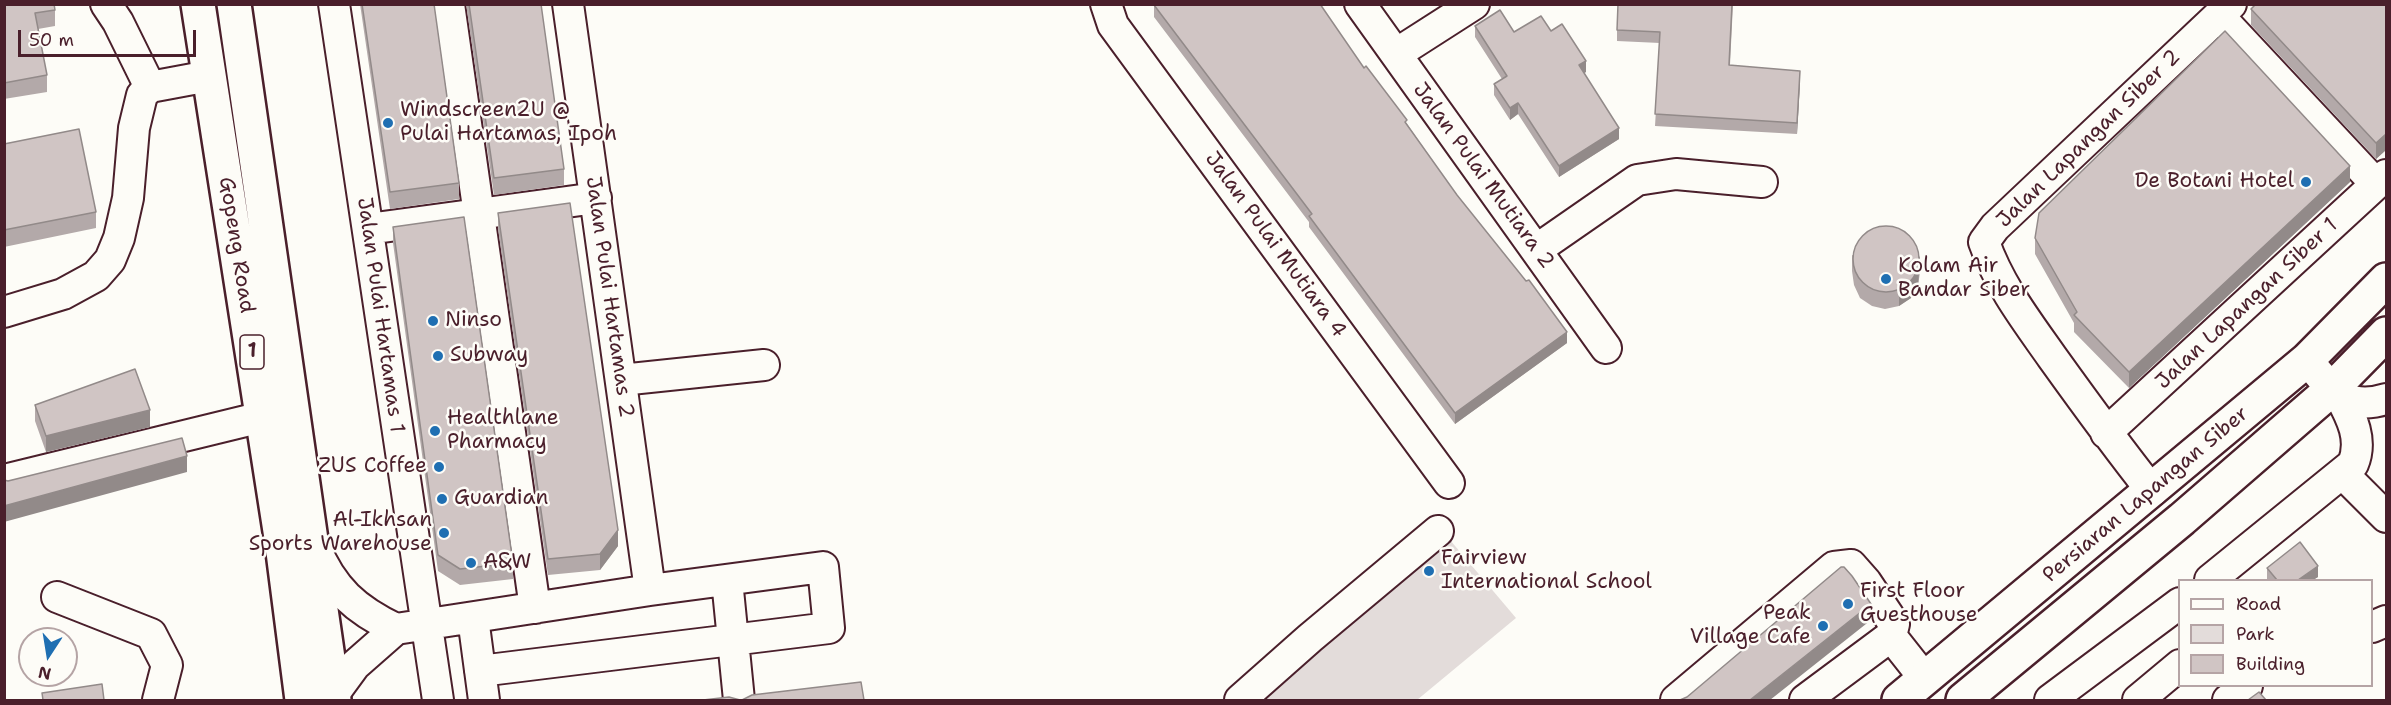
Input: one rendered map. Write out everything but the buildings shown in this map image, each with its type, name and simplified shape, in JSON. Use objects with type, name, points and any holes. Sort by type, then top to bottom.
[{"type":"main road","name":"Gopeng Road","points":[[198,4],[262,417],[323,699]]},
{"type":"main road","name":"Gopeng Road","points":[[234,4],[312,539],[323,699]]},
{"type":"main road","points":[[248,4],[260,88],[251,120]]},
{"type":"main road","name":"Persiaran Lapangan Siber","points":[[1899,700],[2307,360],[2386,280]]},
{"type":"main road","name":"Persiaran Lapangan Siber","points":[[1964,700],[2336,393],[2386,334]]},
{"type":"street","points":[[106,4],[122,30],[150,87]]},
{"type":"street","name":"Jalan Pulai Hartamas 1","points":[[334,4],[438,700]]},
{"type":"street","points":[[449,4],[535,608]]},
{"type":"street","name":"Jalan Pulai Hartamas 2","points":[[568,4],[650,590]]},
{"type":"street","name":"Jalan Pulai Mutiara 4","points":[[1106,4],[1113,25],[1449,483]]},
{"type":"street","name":"Jalan Pulai Mutiara 2","points":[[1360,4],[1606,348]]},
{"type":"street","points":[[1396,54],[1474,4]]},
{"type":"street","points":[[2225,10],[2381,180]]},
{"type":"street","name":"Jalan Lapangan Siber 2","points":[[2152,491],[2106,433],[2009,296],[1993,266],[1984,242],[2004,219],[2225,10]]},
{"type":"street","points":[[4,312],[63,294],[96,276],[110,260],[119,238],[128,198],[134,128],[142,95],[150,87],[209,76]]},
{"type":"street","points":[[1536,250],[1637,180],[1676,174],[1762,182]]},
{"type":"street","name":"Jalan Lapangan Siber 1","points":[[2106,433],[2381,180]]},
{"type":"street","points":[[368,229],[596,198]]},
{"type":"street","points":[[2211,579],[2343,474],[2353,464],[2357,455],[2354,420],[2336,393],[2307,360]]},
{"type":"street","points":[[621,380],[764,365]]},
{"type":"street","points":[[2336,393],[2363,402],[2386,399]]},
{"type":"street","points":[[4,480],[262,417]]},
{"type":"street","points":[[2343,474],[2386,517]]},
{"type":"street","points":[[1240,700],[1438,531]]},
{"type":"street","points":[[312,539],[325,571],[345,597],[366,613],[396,630]]},
{"type":"street","points":[[1676,700],[1834,567],[1851,565],[1866,582],[1894,624],[1891,636],[1805,700]]},
{"type":"street","points":[[323,699],[355,665],[396,630],[650,590],[823,567],[829,628],[733,638],[480,671]]},
{"type":"street","points":[[727,580],[739,700]]},
{"type":"street","points":[[57,597],[151,634],[167,665],[158,700]]},
{"type":"street","points":[[2050,700],[2178,604]]},
{"type":"street","points":[[473,618],[484,700]]},
{"type":"street","points":[[1891,636],[1925,679]]},
{"type":"street","points":[[2138,700],[2178,667]]},
{"type":"street","points":[[2228,700],[2246,687]]},
{"type":"green space","name":"Fairview International School","points":[[1450,540],[1516,618],[1417,700],[1257,700]]},
{"type":"place","name":"Windscreen2U @ Pulai Hartamas, Ipoh","points":[[388,123]]},
{"type":"place","name":"De Botani Hotel","points":[[2306,182]]},
{"type":"place","name":"Kolam Air Bandar Siber","points":[[1886,279]]},
{"type":"place","name":"Ninso","points":[[433,321]]},
{"type":"place","name":"Subway","points":[[438,356]]},
{"type":"place","name":"Healthlane Pharmacy","points":[[435,431]]},
{"type":"place","name":"ZUS Coffee","points":[[439,467]]},
{"type":"place","name":"Guardian","points":[[442,499]]},
{"type":"place","name":"Al-Ikhsan Sports Warehouse","points":[[444,533]]},
{"type":"place","name":"A&W","points":[[471,563]]},
{"type":"place","name":"Fairview International School","points":[[1429,571]]},
{"type":"place","name":"First Floor Guesthouse","points":[[1848,604]]},
{"type":"place","name":"Peak Village Cafe","points":[[1823,626]]}]
